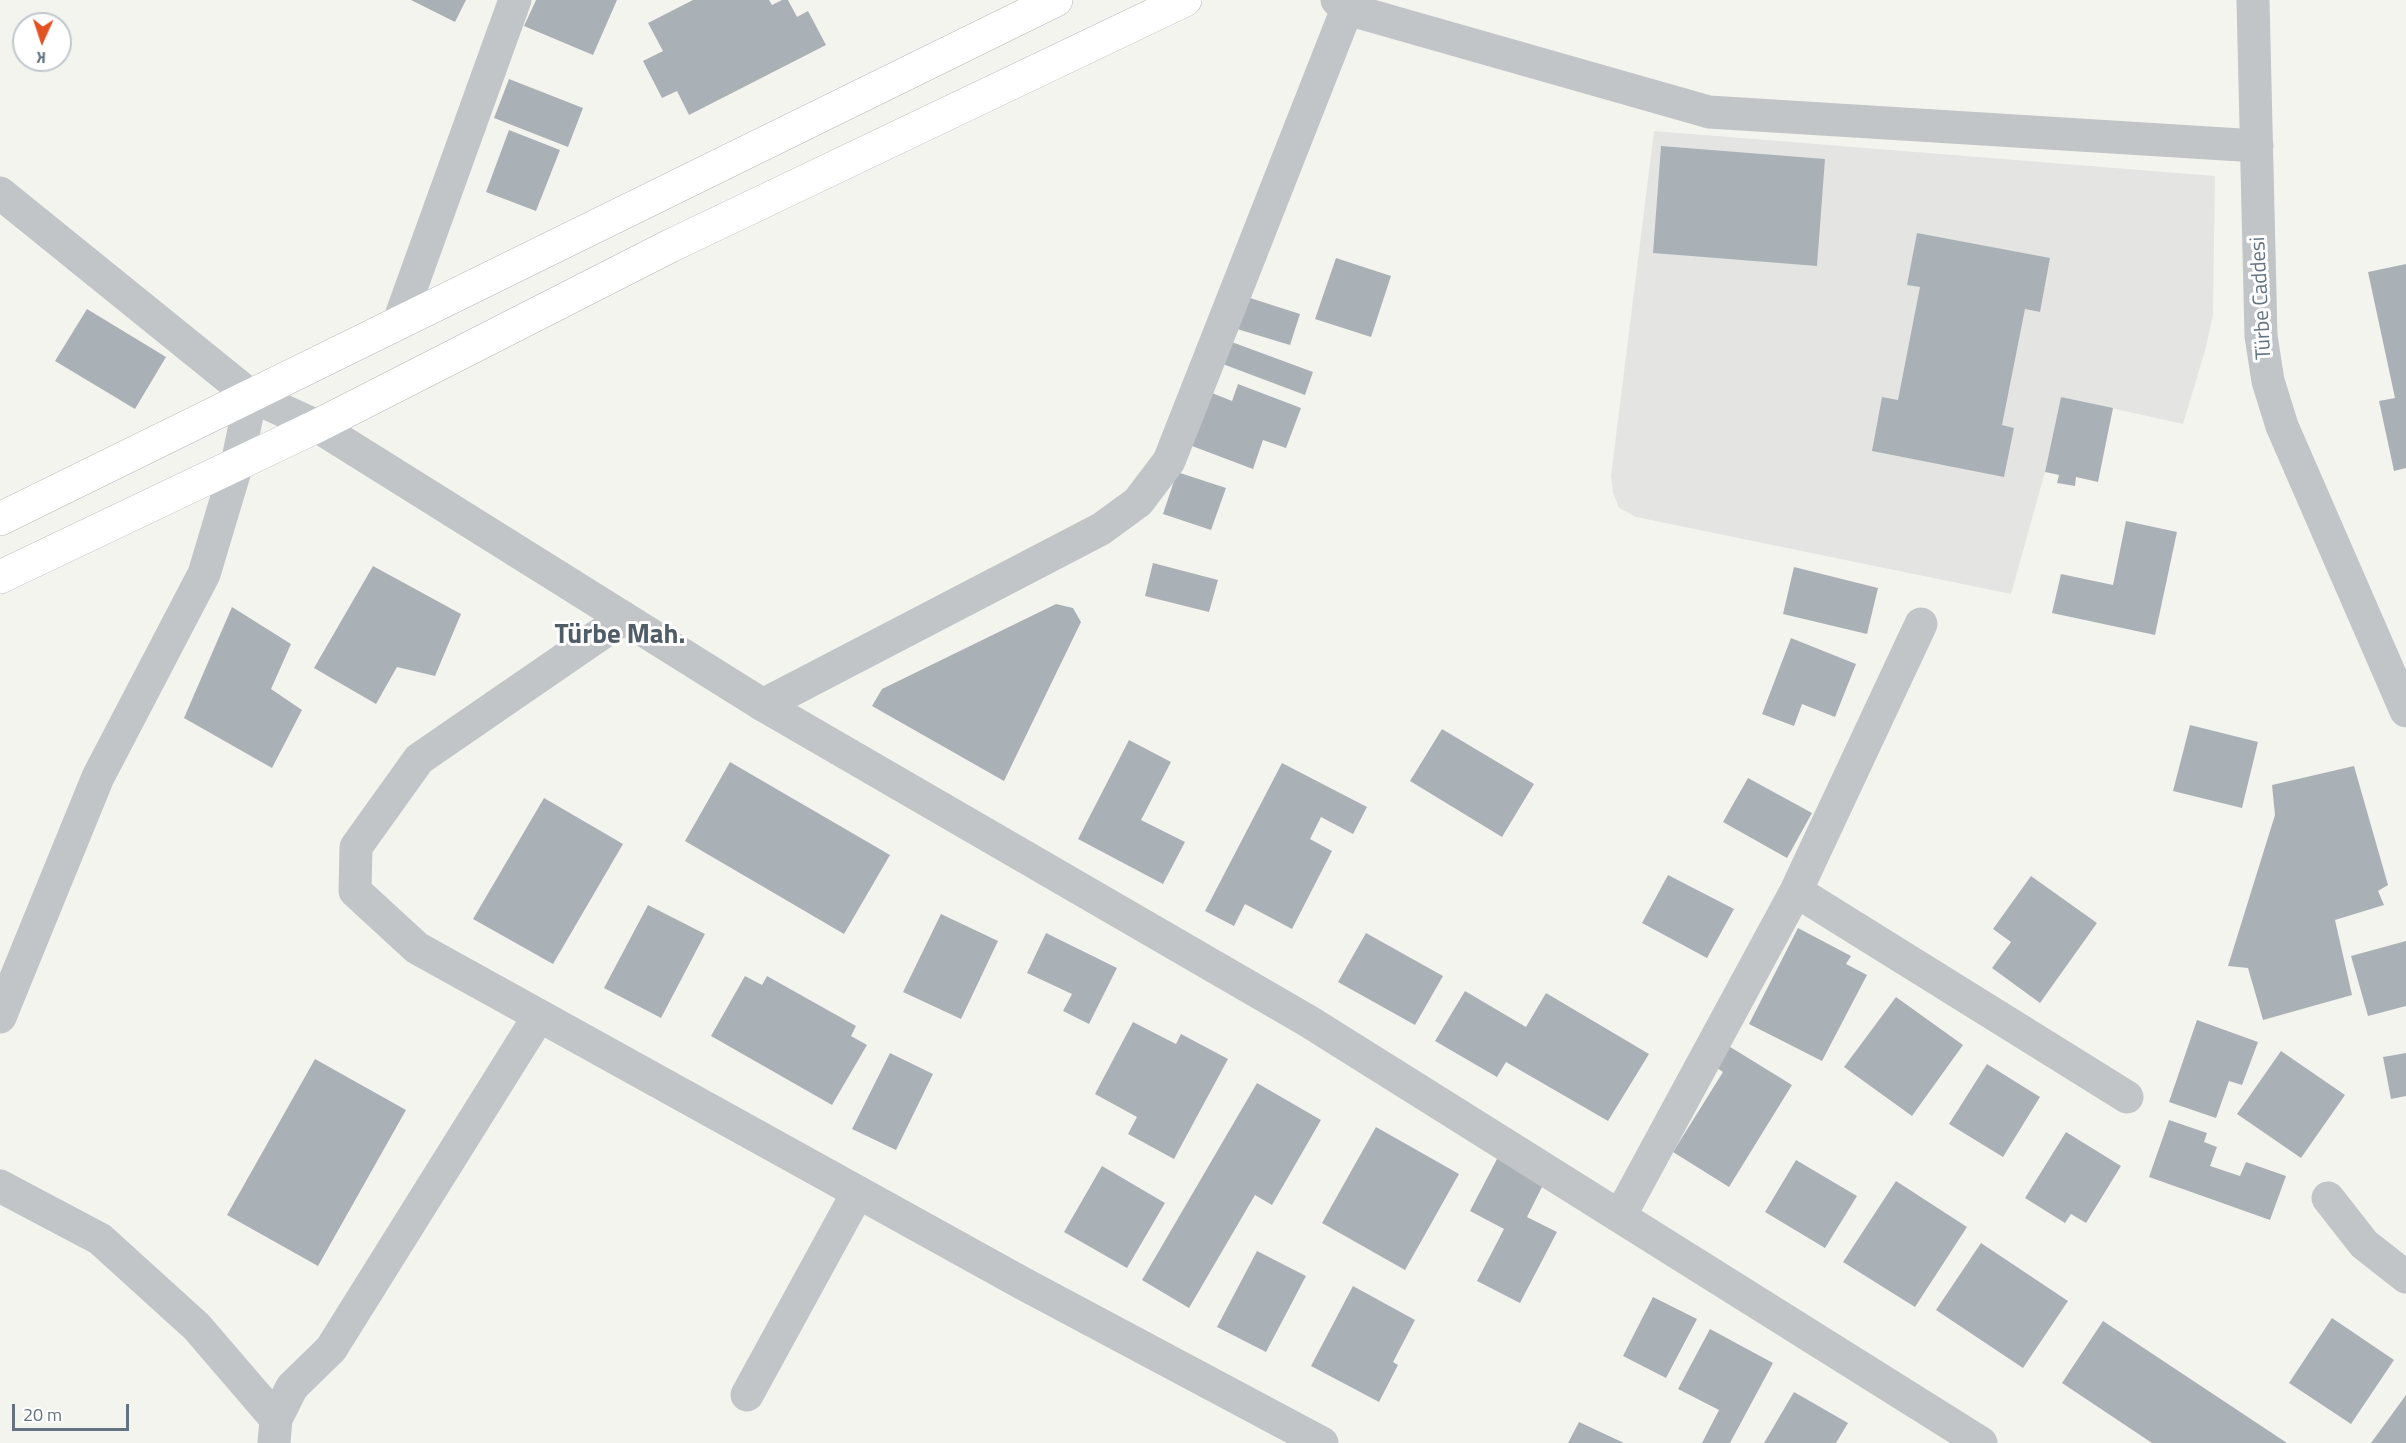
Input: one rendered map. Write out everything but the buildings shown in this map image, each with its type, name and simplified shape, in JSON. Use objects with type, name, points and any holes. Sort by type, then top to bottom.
[{"type":"main road","points":[[0,519],[1056,0]]},
{"type":"main road","points":[[0,577],[317,426],[670,246],[1185,0]]},
{"type":"street","points":[[398,324],[515,0]]},
{"type":"street","name":"Türbe Caddesi","points":[[2253,0],[2261,336],[2268,381],[2282,426],[2398,671],[2406,711]]},
{"type":"street","points":[[763,705],[1101,529],[1137,502],[1168,461],[1342,5],[1709,112],[2257,146]]},
{"type":"street","points":[[0,193],[251,396],[317,426],[763,705],[1308,1022],[1981,1443]]},
{"type":"street","points":[[0,1017],[98,777],[204,574],[237,464],[251,396]]},
{"type":"street","points":[[624,618],[419,759],[356,848],[356,891],[417,948],[1022,1282],[1322,1443]]},
{"type":"street","points":[[1620,1216],[1796,891],[1921,624]]},
{"type":"street","points":[[1796,891],[2127,1097]]},
{"type":"street","points":[[275,1431],[292,1387],[331,1349],[539,1016]]},
{"type":"street","points":[[0,1186],[100,1239],[197,1327],[275,1431]]},
{"type":"street","points":[[747,1395],[858,1192]]},
{"type":"street","points":[[2328,1198],[2364,1244],[2406,1277]]},
{"type":"shaded area","points":[[1654,131],[2215,176],[2213,315],[2205,351],[2183,424],[2061,397],[2045,472],[2011,594],[1636,517],[1619,508],[1613,493],[1611,476]]},
{"type":"district","name":"Türbe Mah.","points":[[620,636]]}]
